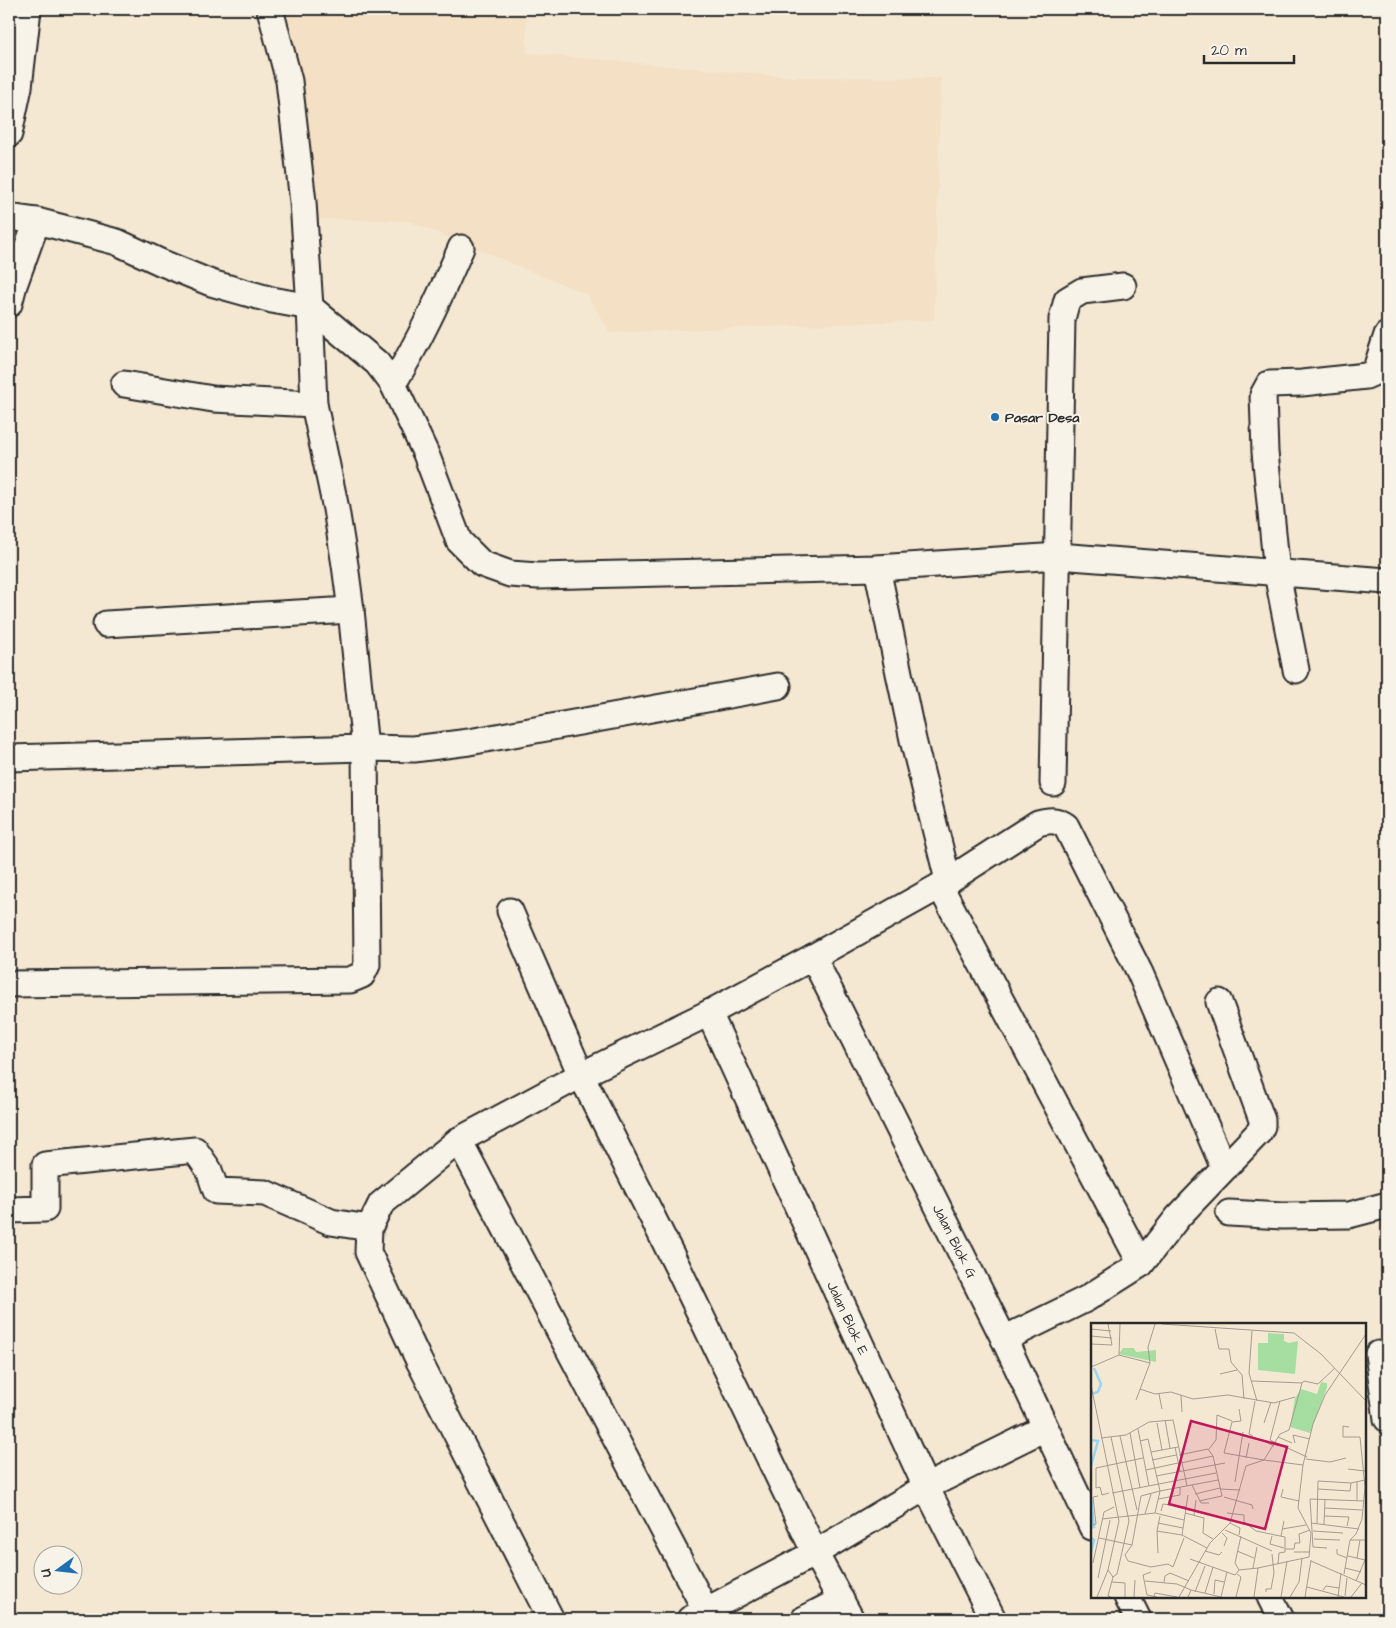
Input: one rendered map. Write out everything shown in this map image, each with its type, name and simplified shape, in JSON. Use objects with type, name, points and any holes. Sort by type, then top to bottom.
[{"type":"street","points":[[9,134],[19,87],[28,9]]},
{"type":"street","points":[[9,984],[350,980],[362,975],[367,965],[365,748],[351,610],[336,509],[314,404],[304,202],[289,81],[270,9]]},
{"type":"street","points":[[9,217],[37,221],[117,242],[211,283],[272,300],[310,308],[378,363],[393,384],[426,454],[459,541],[482,564],[510,574],[548,576],[877,568],[1058,556],[1387,581]]},
{"type":"street","points":[[9,304],[37,221]]},
{"type":"street","points":[[393,384],[414,351],[461,248]]},
{"type":"street","points":[[1053,783],[1062,319],[1067,300],[1082,290],[1123,286]]},
{"type":"street","points":[[1296,670],[1277,573],[1265,452],[1263,395],[1270,384],[1302,383],[1366,376],[1375,372],[1387,335]]},
{"type":"street","points":[[124,384],[213,398],[314,404]]},
{"type":"street","points":[[877,568],[944,883],[1140,1264]]},
{"type":"street","points":[[106,624],[351,610]]},
{"type":"street","points":[[9,758],[365,748],[414,749],[469,742],[778,686]]},
{"type":"street","points":[[552,1619],[419,1362],[368,1252],[368,1228],[381,1204],[459,1140],[581,1075],[709,1013],[813,957],[944,883],[1038,823],[1051,820],[1066,826],[1140,973],[1224,1168]]},
{"type":"street","points":[[510,911],[581,1075],[678,1268],[815,1552],[846,1609],[804,1619]]},
{"type":"street","name":"Jalan Blok G","points":[[813,957],[1004,1339],[1091,1525]]},
{"type":"street","points":[[1004,1339],[1086,1299],[1140,1264],[1178,1218],[1259,1132],[1262,1120],[1219,1002]]},
{"type":"street","name":"Jalan Blok E","points":[[709,1013],[926,1487],[993,1619]]},
{"type":"street","points":[[459,1140],[698,1615],[815,1552],[926,1487],[1044,1428]]},
{"type":"street","points":[[9,1210],[46,1209],[45,1165],[195,1150],[209,1170],[216,1191],[265,1193],[331,1222],[368,1228]]},
{"type":"street","points":[[1230,1213],[1283,1216],[1349,1215],[1387,1205]]},
{"type":"street","points":[[1377,1354],[1387,1419]]},
{"type":"street","points":[[1128,1598],[1138,1619]]},
{"type":"street","points":[[1270,1598],[1281,1619]]},
{"type":"shaded area","points":[[269,9],[526,9],[527,53],[792,77],[941,78],[934,320],[610,333],[586,294],[409,221],[291,218]]},
{"type":"place","name":"Pasar Desa","points":[[995,417]]}]
